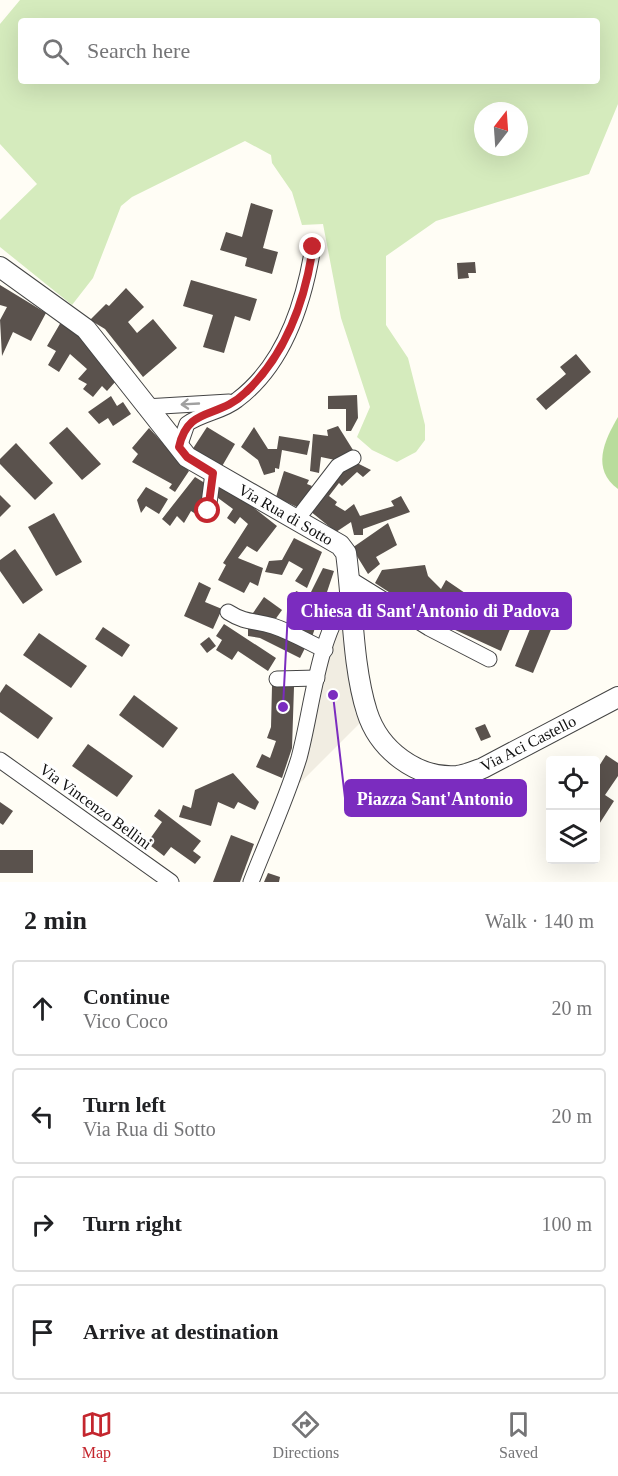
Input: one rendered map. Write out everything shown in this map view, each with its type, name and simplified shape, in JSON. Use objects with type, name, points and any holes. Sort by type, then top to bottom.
[{"type":"street","points":[[179,447],[187,424],[235,402],[247,392],[281,347],[305,291],[313,247]]},
{"type":"street","name":"Via Rua di Sotto","points":[[0,267],[86,329],[145,407],[187,457],[298,518],[340,545],[346,553],[350,586]]},
{"type":"street","points":[[145,407],[235,402]]},
{"type":"street","points":[[298,518],[338,466],[354,458]]},
{"type":"street","points":[[208,511],[213,473]]},
{"type":"street","points":[[251,882],[294,773],[325,650],[350,586],[489,659]]},
{"type":"street","name":"Via Aci Castello","points":[[350,586],[361,685],[367,713],[387,746],[414,768],[430,775],[460,776],[483,768],[618,697]]},
{"type":"street","points":[[228,612],[244,622],[264,623],[281,629],[325,650]]},
{"type":"street","points":[[277,679],[317,678]]},
{"type":"street","name":"Via Vincenzo Bellini","points":[[0,760],[171,882]]},
{"type":"green space","points":[[20,0],[618,0],[618,104],[589,174],[436,221],[386,256],[386,325],[408,358],[425,425],[425,440],[416,452],[397,462],[372,450],[357,437],[370,407],[341,318],[323,224],[302,225],[292,192],[272,163],[271,155],[245,141],[132,197],[121,206],[93,278],[72,305],[0,247],[0,220],[37,184],[0,144],[0,24]]},
{"type":"green space","points":[[618,417],[618,489],[610,481],[602,464],[608,436]]},
{"type":"shaded area","points":[[341,605],[355,712],[360,723],[300,783],[291,781]]},
{"type":"building","points":[[251,203],[273,210],[263,248],[278,252],[272,274],[245,266],[247,258],[220,250],[226,232],[242,237]]},
{"type":"building","points":[[475,262],[476,273],[468,273],[469,278],[458,279],[457,263]]},
{"type":"building","points":[[191,280],[257,299],[250,321],[235,316],[224,353],[203,347],[213,315],[183,306]]},
{"type":"building","points":[[0,285],[46,313],[31,341],[13,332],[2,356],[0,320],[7,307],[0,305]]},
{"type":"building","points":[[126,288],[144,307],[128,322],[137,333],[153,319],[177,348],[143,377],[105,329],[90,320],[106,304],[109,306]]},
{"type":"building","points":[[61,322],[82,335],[116,381],[107,391],[102,386],[93,397],[83,389],[87,384],[78,379],[87,369],[70,354],[59,372],[48,365],[56,351],[47,346]]},
{"type":"building","points":[[576,354],[591,372],[546,410],[536,399],[566,374],[560,367]]},
{"type":"building","points":[[357,395],[358,418],[351,431],[346,431],[346,409],[328,409],[328,396]]},
{"type":"building","points":[[111,396],[117,406],[123,402],[131,414],[113,426],[108,418],[99,424],[88,412]]},
{"type":"building","points":[[338,426],[353,450],[340,461],[321,457],[319,473],[310,471],[313,434],[328,436],[327,430]]},
{"type":"building","points":[[67,427],[101,464],[82,480],[49,443]]},
{"type":"building","points":[[207,427],[235,444],[221,468],[192,450]]},
{"type":"building","points":[[254,427],[268,449],[277,449],[279,436],[310,441],[307,455],[282,450],[279,469],[275,468],[275,472],[264,475],[258,460],[241,447]]},
{"type":"building","points":[[149,428],[189,471],[175,492],[169,488],[172,484],[132,462],[138,454],[132,448]]},
{"type":"building","points":[[16,443],[53,483],[35,500],[0,464],[0,459]]},
{"type":"building","points":[[357,463],[371,470],[363,477],[357,472],[342,486],[339,483],[329,496],[337,502],[335,505],[345,511],[354,504],[360,516],[394,506],[391,501],[401,496],[410,512],[363,529],[363,535],[354,535],[351,522],[336,532],[310,511],[343,469]]},
{"type":"building","points":[[284,471],[309,480],[307,484],[312,486],[299,508],[276,497]]},
{"type":"building","points":[[195,477],[208,485],[202,518],[191,511],[184,523],[177,516],[170,526],[162,519]]},
{"type":"building","points":[[216,485],[235,493],[277,526],[257,552],[247,546],[238,558],[263,568],[258,586],[250,582],[244,593],[218,580],[226,565],[223,563],[248,524],[240,517],[235,524],[227,518],[233,509],[214,495]]},
{"type":"building","points":[[146,487],[168,499],[159,514],[146,506],[141,513],[137,500]]},
{"type":"building","points":[[0,495],[11,506],[0,517]]},
{"type":"building","points":[[54,513],[82,562],[56,576],[28,527]]},
{"type":"building","points":[[388,523],[397,545],[376,557],[380,564],[368,574],[352,548]]},
{"type":"building","points":[[294,538],[322,552],[307,588],[295,581],[303,569],[289,561],[282,575],[265,572],[269,561],[282,560]]},
{"type":"building","points":[[15,549],[43,590],[23,604],[0,571],[0,560]]},
{"type":"building","points":[[425,565],[428,576],[441,589],[446,580],[465,593],[459,602],[472,610],[470,617],[477,621],[480,615],[510,629],[501,651],[453,629],[456,620],[449,615],[445,624],[433,619],[438,608],[433,605],[430,609],[426,606],[424,615],[375,583],[382,570]]},
{"type":"building","points":[[323,568],[334,571],[311,640],[293,632],[296,625],[302,628],[310,609],[292,602],[296,591],[309,596]]},
{"type":"building","points":[[199,582],[211,588],[205,602],[222,609],[213,629],[184,616]]},
{"type":"building","points":[[264,597],[282,610],[272,624],[253,613]]},
{"type":"building","points":[[534,619],[552,627],[533,673],[515,666]]},
{"type":"building","points":[[224,624],[276,658],[268,671],[238,651],[232,660],[216,650],[222,640],[216,636]]},
{"type":"building","points":[[265,626],[306,646],[300,658],[260,638],[248,636],[248,628]]},
{"type":"building","points":[[103,627],[130,645],[122,657],[95,639]]},
{"type":"building","points":[[39,633],[87,666],[71,688],[23,655]]},
{"type":"building","points":[[209,637],[216,646],[207,653],[200,644]]},
{"type":"building","points":[[6,684],[53,718],[38,739],[0,712],[0,693]]},
{"type":"building","points":[[272,686],[294,687],[292,748],[282,778],[256,767],[262,754],[270,758],[276,741],[267,738],[271,727]]},
{"type":"building","points":[[134,695],[178,728],[163,748],[119,715]]},
{"type":"building","points":[[485,724],[491,737],[481,741],[475,728]]},
{"type":"building","points":[[88,744],[133,776],[117,797],[72,766]]},
{"type":"building","points":[[606,755],[618,763],[618,776],[605,795],[614,801],[600,823],[600,810],[600,765]]},
{"type":"building","points":[[233,773],[259,802],[255,810],[238,802],[234,809],[218,802],[211,826],[179,817],[183,805],[191,808],[195,790]]},
{"type":"building","points":[[0,802],[13,811],[3,825],[0,823]]},
{"type":"building","points":[[159,809],[201,841],[193,851],[201,857],[195,864],[171,847],[164,856],[147,843],[162,822],[154,816]]},
{"type":"building","points":[[231,835],[254,844],[240,882],[213,882]]},
{"type":"building","points":[[0,850],[33,850],[33,873],[0,873]]},
{"type":"building","points":[[268,873],[280,877],[279,882],[264,882]]},
{"type":"place","name":"Piazza Sant'Antonio","points":[[333,695]]},
{"type":"place","name":"Chiesa di Sant'Antonio di Padova","points":[[283,707]]},
{"type":"route","points":[[208,511],[213,473],[187,457],[179,447],[183,431],[194,419],[216,412],[235,402],[247,392],[267,368],[281,347],[299,310],[308,282],[313,247]]}]
